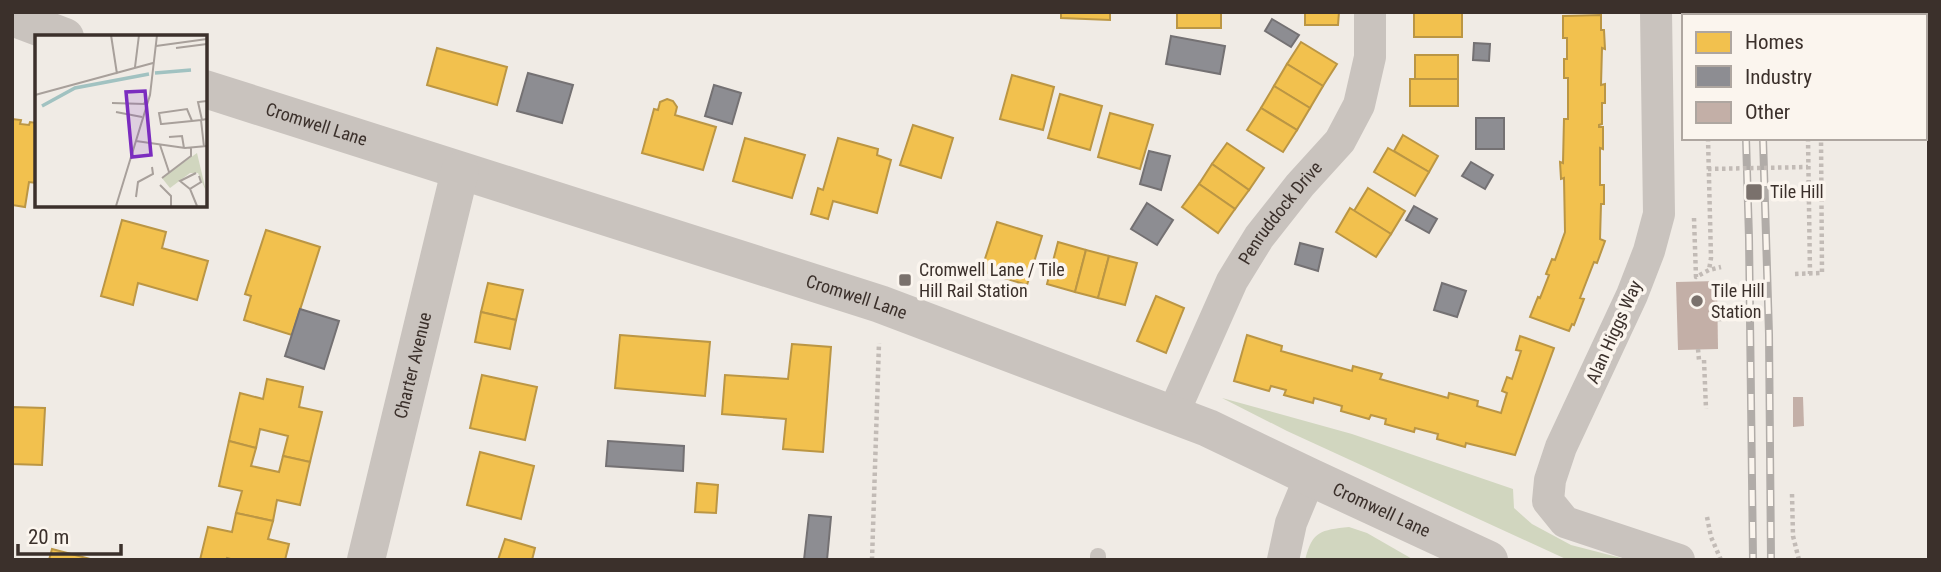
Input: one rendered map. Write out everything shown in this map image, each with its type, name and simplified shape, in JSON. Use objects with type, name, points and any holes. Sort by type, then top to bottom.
[{"type":"street","name":"Penruddock Drive","points":[[1173,414],[1232,281],[1259,237],[1300,185],[1340,141],[1359,105],[1370,57],[1370,12]]},
{"type":"street","name":"Alan Higgs Way","points":[[1656,12],[1659,214],[1649,251],[1632,295],[1560,447],[1550,480],[1548,501],[1565,522],[1679,560]]},
{"type":"street","points":[[12,17],[60,35]]},
{"type":"street","name":"Cromwell Lane","points":[[206,89],[880,304],[1208,428],[1489,560]]},
{"type":"street","name":"Charter Avenue","points":[[366,560],[460,172]]},
{"type":"street","points":[[1283,560],[1291,523],[1310,477]]},
{"type":"path","points":[[1708,140],[1709,270]]},
{"type":"path","points":[[1808,140],[1810,274]]},
{"type":"path","points":[[1795,274],[1822,273],[1821,140]]},
{"type":"path","points":[[1708,169],[1808,167]]},
{"type":"path","points":[[1695,244],[1696,277],[1721,267]]},
{"type":"path","points":[[872,560],[880,304]]},
{"type":"path","points":[[1698,349],[1706,409]]},
{"type":"path","points":[[1792,494],[1793,536],[1799,560]]},
{"type":"path","points":[[1707,517],[1711,537],[1721,560]]},
{"type":"green space","points":[[1222,398],[1352,434],[1513,489],[1514,508],[1532,524],[1571,545],[1629,560],[1568,560],[1287,431]]},
{"type":"green space","points":[[1349,527],[1367,533],[1414,560],[1305,560],[1311,543],[1319,534],[1331,529]]},
{"type":"building: Homes","points":[[1061,12],[1110,12],[1110,20],[1061,18]]},
{"type":"building: Homes","points":[[1177,12],[1221,12],[1221,28],[1177,28]]},
{"type":"building: Homes","points":[[1305,12],[1339,12],[1338,25],[1305,25]]},
{"type":"building: Homes","points":[[1414,12],[1462,12],[1462,37],[1414,37]]},
{"type":"building: Homes","points":[[1601,15],[1605,49],[1602,48],[1601,85],[1605,84],[1605,103],[1602,103],[1602,124],[1599,125],[1603,127],[1600,185],[1604,185],[1600,239],[1605,241],[1580,298],[1584,299],[1574,325],[1572,324],[1569,331],[1530,317],[1565,232],[1564,178],[1561,179],[1560,162],[1563,163],[1564,119],[1568,119],[1568,78],[1564,78],[1567,38],[1563,38],[1563,16]]},
{"type":"building: Homes","points":[[1301,42],[1337,64],[1323,86],[1287,64]]},
{"type":"building: Homes","points":[[437,48],[507,67],[497,105],[427,85]]},
{"type":"building: Homes","points":[[1415,55],[1458,55],[1458,79],[1415,79]]},
{"type":"building: Homes","points":[[1287,64],[1323,86],[1310,108],[1274,86]]},
{"type":"building: Homes","points":[[1012,75],[1054,87],[1043,130],[1000,119]]},
{"type":"building: Homes","points":[[1410,79],[1458,79],[1458,106],[1410,106]]},
{"type":"building: Homes","points":[[1274,86],[1310,108],[1297,130],[1261,108]]},
{"type":"building: Homes","points":[[1060,94],[1102,106],[1090,150],[1048,138]]},
{"type":"building: Homes","points":[[667,99],[673,101],[677,107],[675,115],[716,127],[703,170],[642,153],[654,109],[658,110],[660,102]]},
{"type":"building: Homes","points":[[1261,108],[1297,130],[1283,152],[1247,130]]},
{"type":"building: Homes","points":[[1110,113],[1153,125],[1140,169],[1098,157]]},
{"type":"building: Homes","points":[[12,119],[21,120],[20,124],[35,123],[35,183],[29,182],[25,207],[12,205]]},
{"type":"building: Homes","points":[[913,125],[953,138],[941,178],[900,165]]},
{"type":"building: Homes","points":[[1403,135],[1438,156],[1429,172],[1394,151]]},
{"type":"building: Homes","points":[[745,138],[805,155],[792,198],[733,181]]},
{"type":"building: Homes","points":[[838,138],[878,149],[877,155],[891,160],[877,213],[833,201],[828,219],[811,214],[818,188],[823,190]]},
{"type":"building: Homes","points":[[1227,143],[1264,168],[1249,190],[1212,164]]},
{"type":"building: Homes","points":[[1388,148],[1429,172],[1415,196],[1374,172]]},
{"type":"building: Homes","points":[[1212,164],[1249,190],[1235,209],[1199,184]]},
{"type":"building: Homes","points":[[1199,184],[1235,209],[1218,233],[1182,207]]},
{"type":"building: Homes","points":[[1368,188],[1405,211],[1391,234],[1354,211]]},
{"type":"building: Homes","points":[[1350,208],[1391,234],[1376,257],[1336,232]]},
{"type":"building: Homes","points":[[122,220],[166,232],[162,248],[208,261],[197,300],[138,283],[133,305],[101,296]]},
{"type":"building: Homes","points":[[997,222],[1042,236],[1027,285],[981,271]]},
{"type":"building: Homes","points":[[266,230],[320,247],[292,335],[244,320],[251,296],[245,294]]},
{"type":"building: Homes","points":[[1058,242],[1086,250],[1075,292],[1047,284]]},
{"type":"building: Homes","points":[[1086,250],[1109,256],[1098,298],[1075,292]]},
{"type":"building: Homes","points":[[1109,256],[1137,263],[1125,305],[1098,298]]},
{"type":"building: Homes","points":[[488,283],[523,290],[516,320],[481,312]]},
{"type":"building: Homes","points":[[1156,296],[1184,308],[1166,353],[1137,341]]},
{"type":"building: Homes","points":[[481,312],[516,320],[510,349],[475,342]]},
{"type":"building: Homes","points":[[620,335],[710,342],[705,396],[615,388]]},
{"type":"building: Homes","points":[[1247,335],[1282,346],[1281,351],[1352,371],[1353,366],[1382,374],[1380,379],[1448,398],[1449,393],[1478,401],[1477,406],[1501,413],[1507,393],[1502,391],[1507,377],[1512,379],[1521,351],[1516,350],[1520,336],[1554,348],[1515,455],[1466,443],[1465,447],[1437,439],[1438,434],[1415,428],[1414,432],[1385,424],[1386,419],[1371,415],[1369,419],[1341,411],[1342,406],[1314,398],[1313,403],[1284,395],[1286,390],[1271,386],[1269,391],[1234,381]]},
{"type":"building: Homes","points":[[792,344],[831,347],[823,452],[783,449],[786,419],[722,414],[725,375],[788,379]]},
{"type":"building: Homes","points":[[482,375],[537,387],[525,440],[470,428]]},
{"type":"building: Homes","points":[[267,379],[303,387],[299,407],[322,412],[310,462],[283,456],[288,436],[260,429],[256,448],[229,441],[240,393],[263,399]]},
{"type":"building: Homes","points":[[12,407],[45,408],[42,465],[12,464]]},
{"type":"building: Homes","points":[[229,441],[256,448],[251,466],[279,472],[283,456],[310,462],[300,505],[277,500],[273,521],[236,513],[242,491],[219,486]]},
{"type":"building: Homes","points":[[480,452],[534,466],[521,519],[467,505]]},
{"type":"building: Homes","points":[[697,483],[718,485],[716,513],[695,512]]},
{"type":"building: Homes","points":[[236,513],[273,521],[268,539],[289,544],[285,560],[200,560],[208,527],[232,532]]},
{"type":"building: Homes","points":[[505,539],[535,548],[532,560],[498,560]]},
{"type":"building: Homes","points":[[52,549],[94,560],[49,560]]},
{"type":"building: Industry","points":[[1272,19],[1299,35],[1291,47],[1265,31]]},
{"type":"building: Industry","points":[[1171,36],[1225,46],[1220,74],[1166,64]]},
{"type":"building: Industry","points":[[1474,43],[1490,44],[1489,61],[1473,60]]},
{"type":"building: Industry","points":[[528,73],[573,85],[562,123],[517,111]]},
{"type":"building: Industry","points":[[714,85],[741,93],[732,124],[705,116]]},
{"type":"building: Industry","points":[[1476,118],[1504,118],[1504,149],[1476,149]]},
{"type":"building: Industry","points":[[1149,151],[1170,156],[1161,190],[1140,184]]},
{"type":"building: Industry","points":[[1471,162],[1493,175],[1485,189],[1462,176]]},
{"type":"building: Industry","points":[[1147,203],[1173,220],[1157,245],[1131,229]]},
{"type":"building: Industry","points":[[1414,206],[1437,219],[1429,233],[1406,220]]},
{"type":"building: Industry","points":[[1300,243],[1323,249],[1318,271],[1295,264]]},
{"type":"building: Industry","points":[[1442,283],[1466,291],[1457,317],[1434,310]]},
{"type":"building: Industry","points":[[300,309],[339,321],[324,369],[285,356]]},
{"type":"building: Industry","points":[[608,441],[684,446],[683,471],[606,466]]},
{"type":"building: Industry","points":[[809,515],[831,517],[827,560],[804,560]]},
{"type":"building: Other","name":"Tile Hill Station","points":[[1717,281],[1718,349],[1678,350],[1676,282]]},
{"type":"building: Other","points":[[1793,397],[1803,397],[1804,426],[1793,427]]},
{"type":"railway","points":[[1746,140],[1753,560]]},
{"type":"railway","points":[[1763,140],[1769,334],[1771,560]]},
{"type":"place","name":"Tile Hill","points":[[1754,192]]},
{"type":"place","name":"Cromwell Lane / Tile Hill Rail Station","points":[[905,280]]},
{"type":"place","name":"Tile Hill Station","points":[[1697,301]]}]
